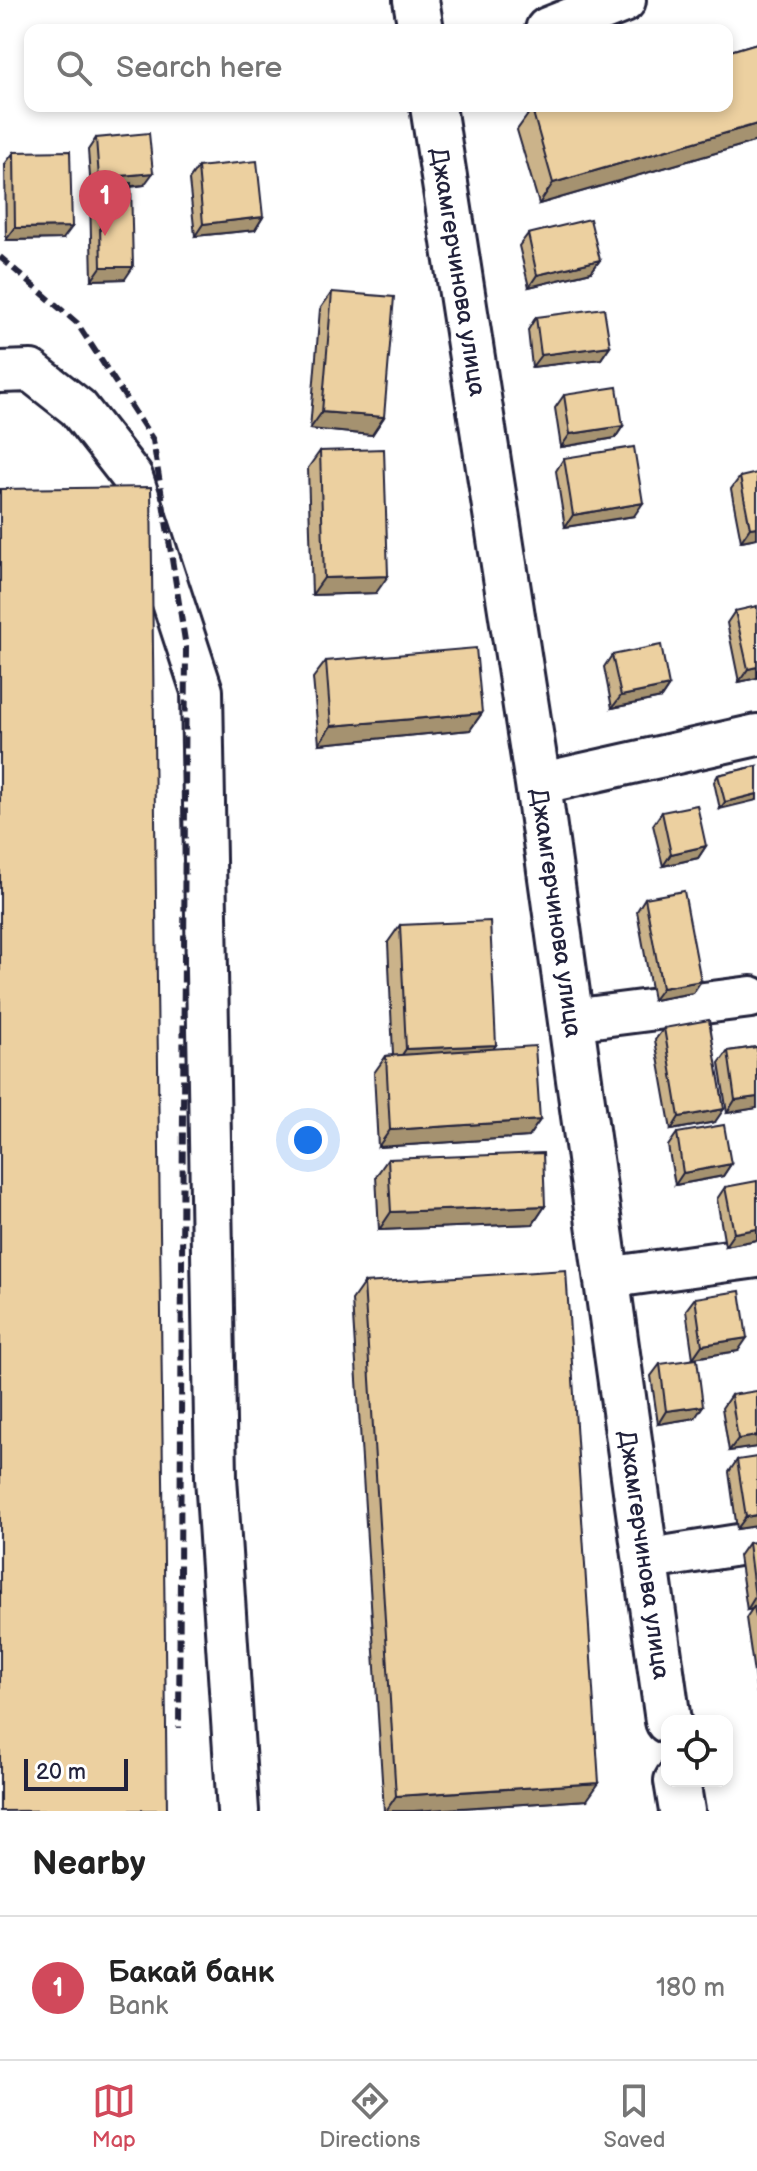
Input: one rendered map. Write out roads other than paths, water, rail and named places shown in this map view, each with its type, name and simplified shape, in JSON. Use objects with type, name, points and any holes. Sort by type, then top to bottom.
[{"type":"street","points":[[416,0],[420,24]]},
{"type":"street","points":[[563,24],[623,0]]},
{"type":"street","name":"Джамгерчинова улица","points":[[434,112],[538,784],[667,1715]]},
{"type":"street","points":[[0,372],[31,371],[78,408],[132,477],[202,691],[216,1477],[238,1811]]},
{"type":"street","points":[[538,784],[757,735]]},
{"type":"street","points":[[571,1020],[751,997]]},
{"type":"street","points":[[606,1278],[757,1257]]},
{"type":"street","points":[[644,1560],[757,1542]]},
{"type":"street","points":[[678,1787],[682,1811]]},
{"type":"railway","points":[[0,257],[77,323],[153,440],[186,647],[179,1728]]},
{"type":"place","name":"Бакай банк","points":[[105,236]]}]
